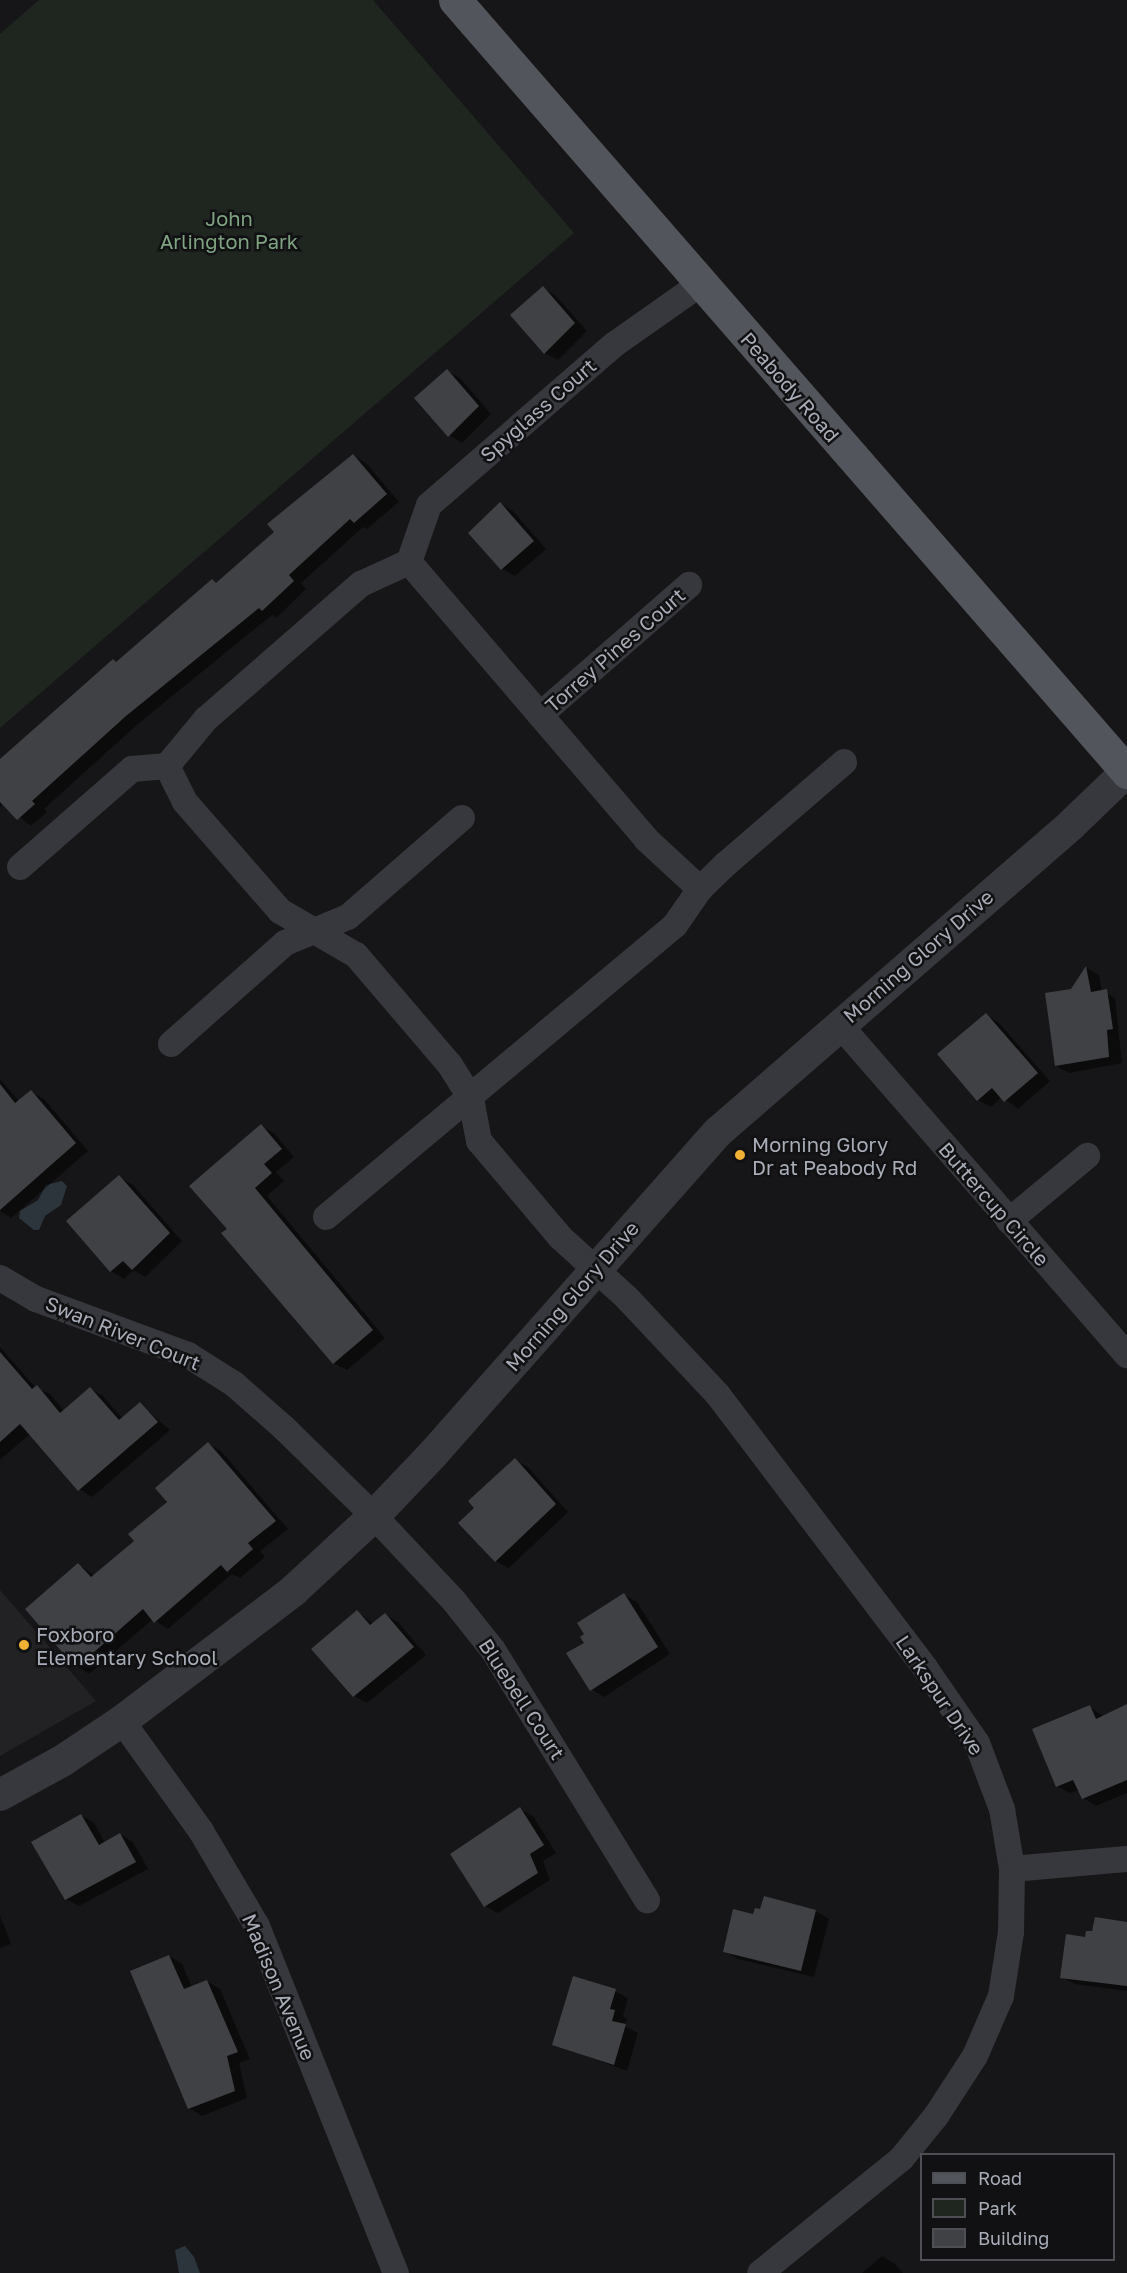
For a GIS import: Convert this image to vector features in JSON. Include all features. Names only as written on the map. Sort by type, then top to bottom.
[{"type":"main road","name":"Peabody Road","points":[[455,0],[1127,772]]},
{"type":"street","name":"Spyglass Court","points":[[409,562],[429,505],[615,344],[700,284]]},
{"type":"street","points":[[20,867],[132,769],[167,766],[206,719],[361,584],[409,562],[646,839],[700,889]]},
{"type":"street","name":"Torrey Pines Court","points":[[540,715],[689,585]]},
{"type":"street","points":[[326,1217],[471,1099],[675,926],[700,889],[844,762]]},
{"type":"street","points":[[167,766],[185,802],[280,911],[356,955],[450,1065],[471,1099]]},
{"type":"street","name":"Morning Glory Drive","points":[[0,1795],[62,1761],[227,1645],[374,1516],[718,1132],[839,1024],[1071,825],[1127,772]]},
{"type":"street","points":[[171,1044],[285,943],[348,917],[462,818]]},
{"type":"street","name":"Buttercup Circle","points":[[839,1024],[1127,1355]]},
{"type":"street","name":"Larkspur Drive","points":[[471,1099],[479,1141],[560,1237],[627,1298],[718,1395],[925,1668],[977,1743],[1002,1809],[1012,1869],[1011,1932],[1001,1996],[975,2056],[936,2116],[902,2159],[760,2273]]},
{"type":"street","points":[[1009,1221],[1087,1156]]},
{"type":"street","name":"Swan River Court","points":[[0,1278],[36,1299],[188,1355],[234,1383],[374,1516]]},
{"type":"street","name":"Bluebell Court","points":[[374,1516],[454,1601],[493,1650],[647,1900]]},
{"type":"street","name":"Madison Avenue","points":[[122,1721],[201,1831],[257,1926],[396,2273]]},
{"type":"street","points":[[1012,1869],[1127,1859]]},
{"type":"shaded area","points":[[62,1181],[67,1186],[61,1205],[45,1216],[39,1230],[34,1230],[19,1218],[20,1211],[38,1200],[46,1185]]},
{"type":"shaded area","name":"Foxboro Elementary School","points":[[0,1590],[96,1701],[0,1756]]},
{"type":"shaded area","points":[[185,2246],[194,2257],[200,2273],[179,2273],[175,2250]]},
{"type":"green space","name":"John Arlington Park","points":[[39,0],[373,0],[574,233],[0,728],[0,34]]},
{"type":"building","points":[[543,286],[575,323],[544,354],[510,315]]},
{"type":"building","points":[[447,369],[479,406],[448,437],[414,398]]},
{"type":"building","points":[[353,454],[387,494],[354,523],[350,519],[289,575],[294,581],[262,611],[259,608],[126,716],[32,801],[35,804],[17,820],[0,802],[0,759],[113,659],[116,662],[212,579],[216,583],[274,532],[267,524]]},
{"type":"building","points":[[500,502],[534,541],[501,570],[468,533]]},
{"type":"building","points":[[1086,966],[1091,992],[1107,989],[1113,1029],[1107,1030],[1109,1057],[1055,1066],[1045,993],[1071,989]]},
{"type":"building","points":[[986,1013],[1038,1073],[1004,1102],[992,1088],[977,1101],[937,1054]]},
{"type":"building","points":[[0,1084],[15,1103],[31,1090],[76,1143],[0,1210]]},
{"type":"building","points":[[261,1124],[282,1149],[264,1164],[272,1173],[255,1188],[373,1330],[333,1364],[221,1233],[227,1229],[189,1186]]},
{"type":"building","points":[[119,1175],[170,1233],[132,1270],[123,1261],[110,1272],[66,1221]]},
{"type":"building","points":[[0,1352],[32,1389],[37,1385],[60,1413],[90,1387],[119,1420],[140,1402],[158,1422],[78,1491],[20,1424],[0,1442]]},
{"type":"building","points":[[208,1442],[276,1521],[248,1543],[253,1549],[227,1572],[221,1565],[154,1623],[143,1609],[76,1668],[25,1609],[78,1563],[91,1577],[134,1541],[128,1534],[167,1502],[155,1488]]},
{"type":"building","points":[[515,1458],[556,1504],[495,1562],[458,1523],[474,1508],[468,1501]]},
{"type":"building","points":[[624,1593],[658,1647],[590,1691],[566,1653],[584,1643],[580,1637],[584,1634],[577,1623]]},
{"type":"building","points":[[357,1610],[370,1625],[385,1613],[414,1647],[353,1697],[311,1649]]},
{"type":"building","points":[[1127,1704],[1127,1780],[1082,1799],[1073,1780],[1056,1787],[1032,1729],[1090,1705],[1096,1719]]},
{"type":"building","points":[[520,1807],[544,1845],[530,1854],[538,1873],[484,1907],[450,1854]]},
{"type":"building","points":[[81,1814],[99,1845],[120,1833],[136,1862],[65,1900],[31,1842]]},
{"type":"building","points":[[764,1896],[816,1910],[801,1971],[723,1952],[733,1909],[753,1914],[755,1908],[760,1909]]},
{"type":"building","points":[[1095,1917],[1127,1922],[1127,1986],[1060,1978],[1066,1934],[1085,1937],[1086,1931],[1092,1931]]},
{"type":"building","points":[[169,1955],[184,1989],[207,1980],[238,2052],[227,2056],[235,2091],[188,2109],[130,1971]]},
{"type":"building","points":[[573,1976],[616,1989],[610,2009],[615,2010],[612,2021],[626,2024],[614,2065],[552,2045]]},
{"type":"place","name":"Morning Glory Dr at Peabody Rd","points":[[740,1155]]},
{"type":"place","name":"Foxboro Elementary School","points":[[24,1645]]}]
